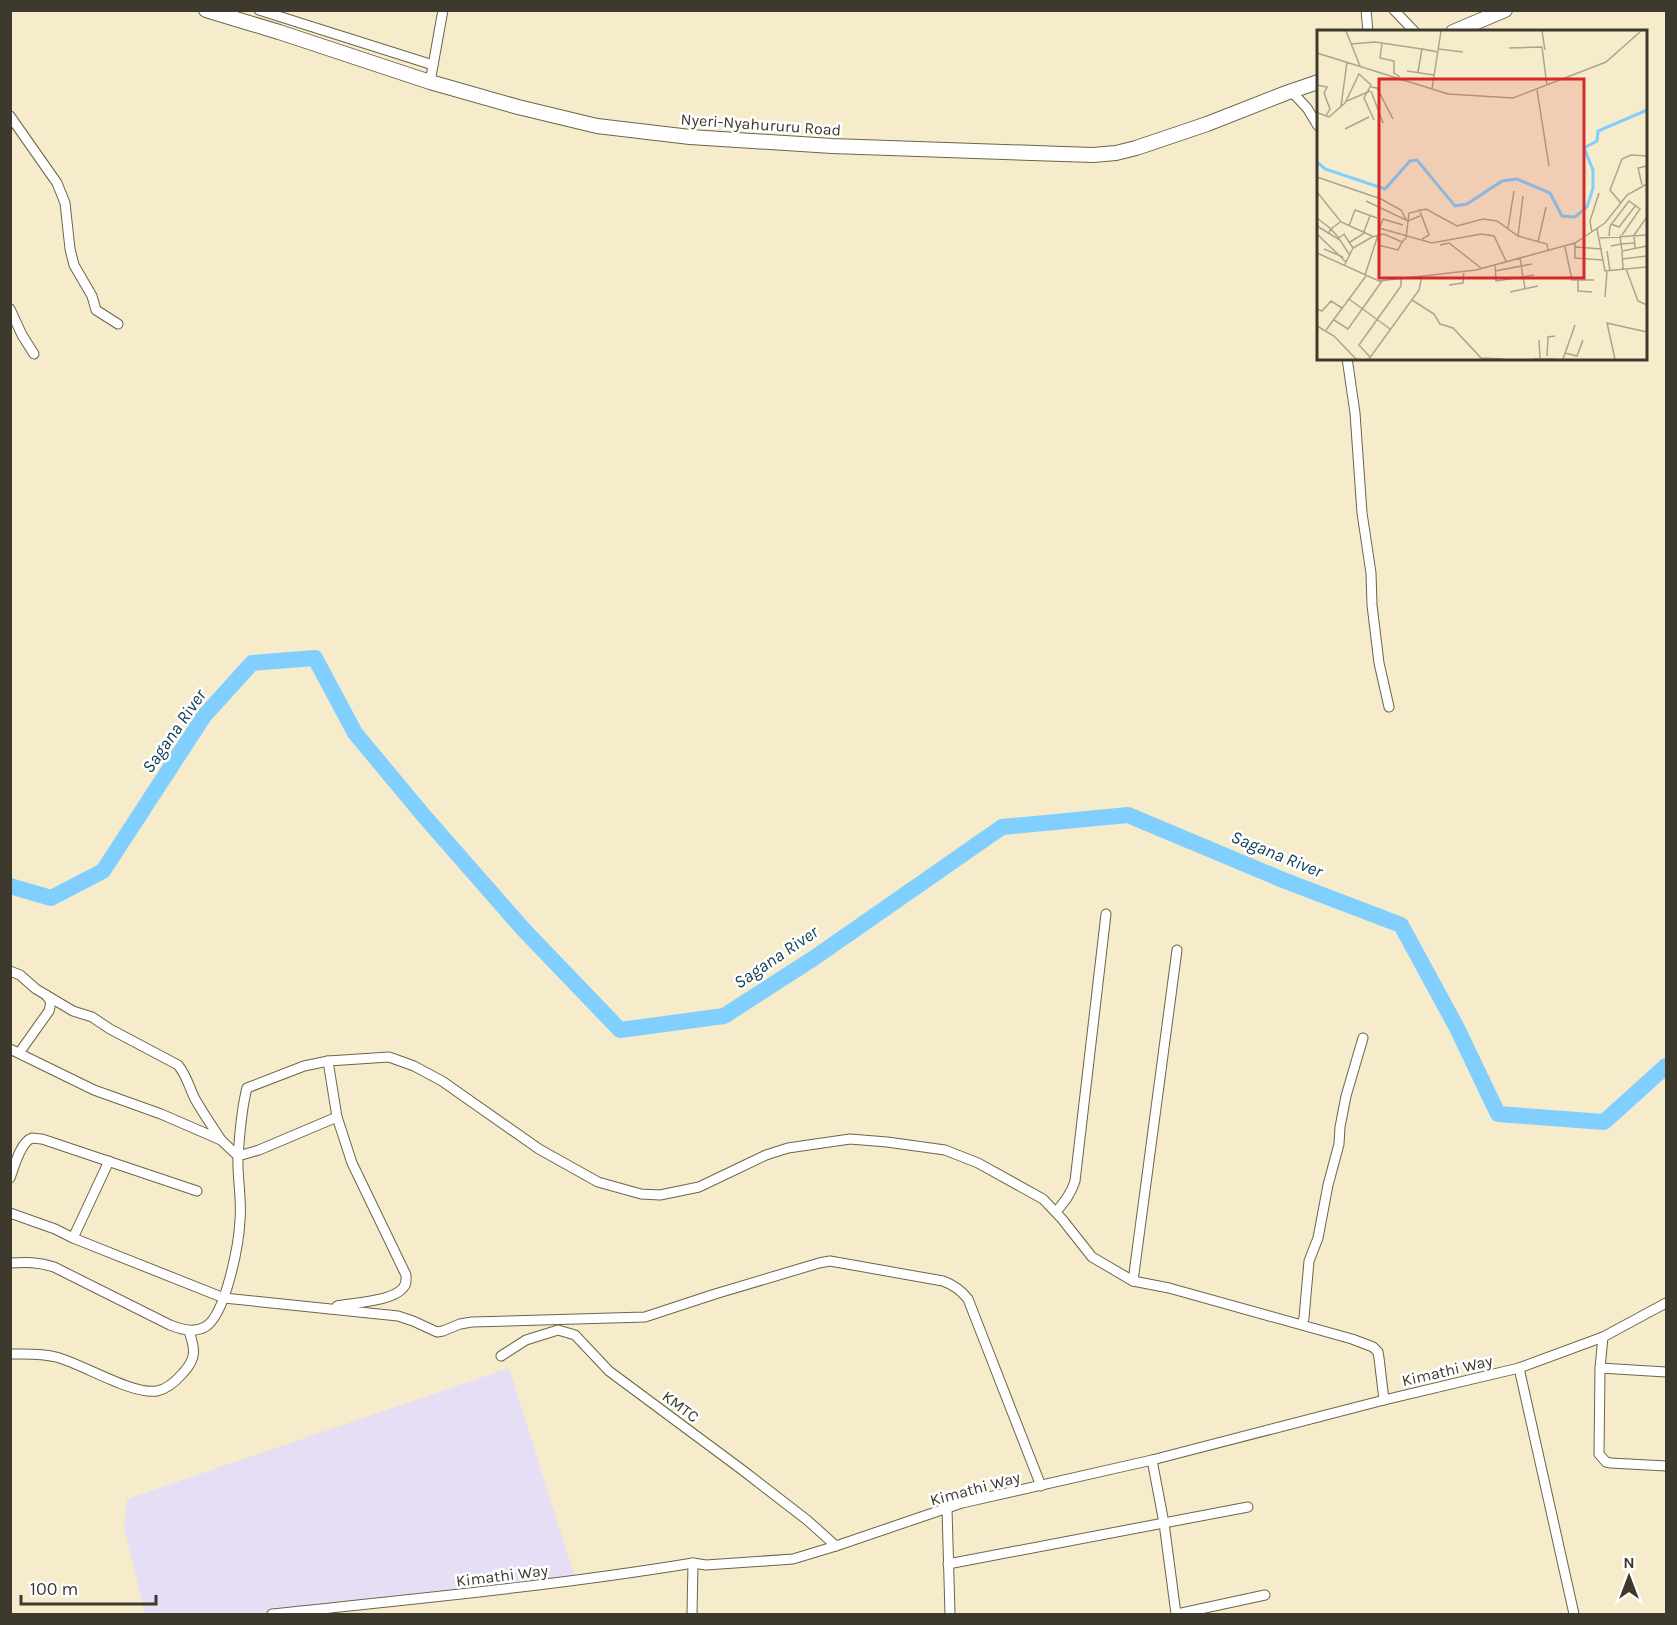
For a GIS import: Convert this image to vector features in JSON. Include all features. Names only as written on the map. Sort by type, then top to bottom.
[{"type":"main road","name":"Nyeri-Nyahururu Road","points":[[206,10],[430,82],[568,120],[629,131],[720,139],[832,146],[1093,155],[1116,153],[1207,124],[1317,82]]},
{"type":"main road","points":[[1458,30],[1505,10]]},
{"type":"street","points":[[259,10],[433,64]]},
{"type":"street","points":[[430,82],[443,10]]},
{"type":"street","points":[[1366,10],[1368,30]]},
{"type":"street","points":[[1394,10],[1413,30]]},
{"type":"street","points":[[1291,91],[1307,108],[1317,124]]},
{"type":"street","points":[[10,116],[57,183],[65,203],[74,265],[92,296],[96,310],[118,324]]},
{"type":"street","points":[[10,309],[34,354]]},
{"type":"street","points":[[1347,360],[1355,413],[1362,513],[1371,573],[1372,605],[1379,663],[1389,707]]},
{"type":"street","points":[[1056,1212],[1067,1199],[1075,1181],[1106,914]]},
{"type":"street","points":[[1133,1281],[1177,950]]},
{"type":"street","points":[[10,971],[20,975],[36,989],[73,1011],[92,1017],[178,1065],[185,1074],[198,1105],[221,1140],[238,1156]]},
{"type":"street","points":[[46,994],[51,1002],[49,1011],[15,1051],[94,1090],[161,1114],[221,1140]]},
{"type":"street","points":[[1302,1324],[1309,1261],[1318,1238],[1339,1144],[1346,1096],[1363,1038]]},
{"type":"street","points":[[10,1263],[40,1263],[54,1267],[170,1325],[189,1331],[204,1328],[214,1319],[224,1298],[237,1248],[240,1220],[238,1156],[247,1088],[304,1066],[328,1061],[389,1057],[404,1061],[442,1081],[539,1149],[598,1182],[641,1194],[660,1196],[699,1187],[766,1155],[788,1148],[850,1139],[929,1147],[962,1155],[1043,1199],[1092,1257],[1133,1281],[1169,1288],[1302,1324],[1373,1347],[1378,1352],[1384,1400]]},
{"type":"street","points":[[326,1308],[386,1298],[398,1293],[407,1282],[406,1275],[352,1163],[337,1117],[328,1061]]},
{"type":"street","points":[[238,1156],[259,1150],[337,1117]]},
{"type":"street","points":[[10,1178],[20,1150],[26,1142],[32,1138],[42,1138],[197,1191]]},
{"type":"street","points":[[73,1238],[109,1161]]},
{"type":"street","points":[[10,1213],[55,1228],[73,1238],[224,1298],[398,1316],[437,1332],[472,1322],[645,1317],[808,1266],[830,1262],[943,1281],[962,1291],[968,1299],[1041,1486]]},
{"type":"street","name":"Kimathi Way","points":[[272,1614],[355,1610],[601,1578],[693,1563],[706,1565],[793,1559],[962,1503],[1152,1460],[1519,1368],[1603,1337],[1666,1303]]},
{"type":"street","name":"KMTC","points":[[501,1356],[526,1340],[558,1329],[575,1335],[609,1371],[741,1469],[807,1520],[836,1546]]},
{"type":"street","points":[[10,1354],[46,1354],[94,1371],[123,1385],[157,1391],[177,1379],[193,1360],[194,1345],[189,1331]]},
{"type":"street","points":[[1603,1337],[1598,1447],[1601,1459],[1611,1463],[1666,1466]]},
{"type":"street","points":[[1519,1368],[1574,1614]]},
{"type":"street","points":[[1600,1368],[1666,1372]]},
{"type":"street","points":[[1152,1460],[1177,1614],[1265,1595]]},
{"type":"street","points":[[948,1564],[1248,1507]]},
{"type":"street","points":[[947,1509],[950,1614]]},
{"type":"street","points":[[692,1614],[693,1563]]},
{"type":"shaded area","points":[[509,1368],[574,1575],[265,1614],[145,1614],[124,1526],[127,1499]]},
{"type":"waterway","name":"Sagana River","points":[[10,886],[51,898],[103,871],[204,716],[252,663],[315,658],[355,733],[524,930],[620,1030],[724,1016],[814,958],[1002,827],[1128,815],[1283,880],[1401,925],[1457,1028],[1498,1114],[1604,1122],[1666,1066]]}]
